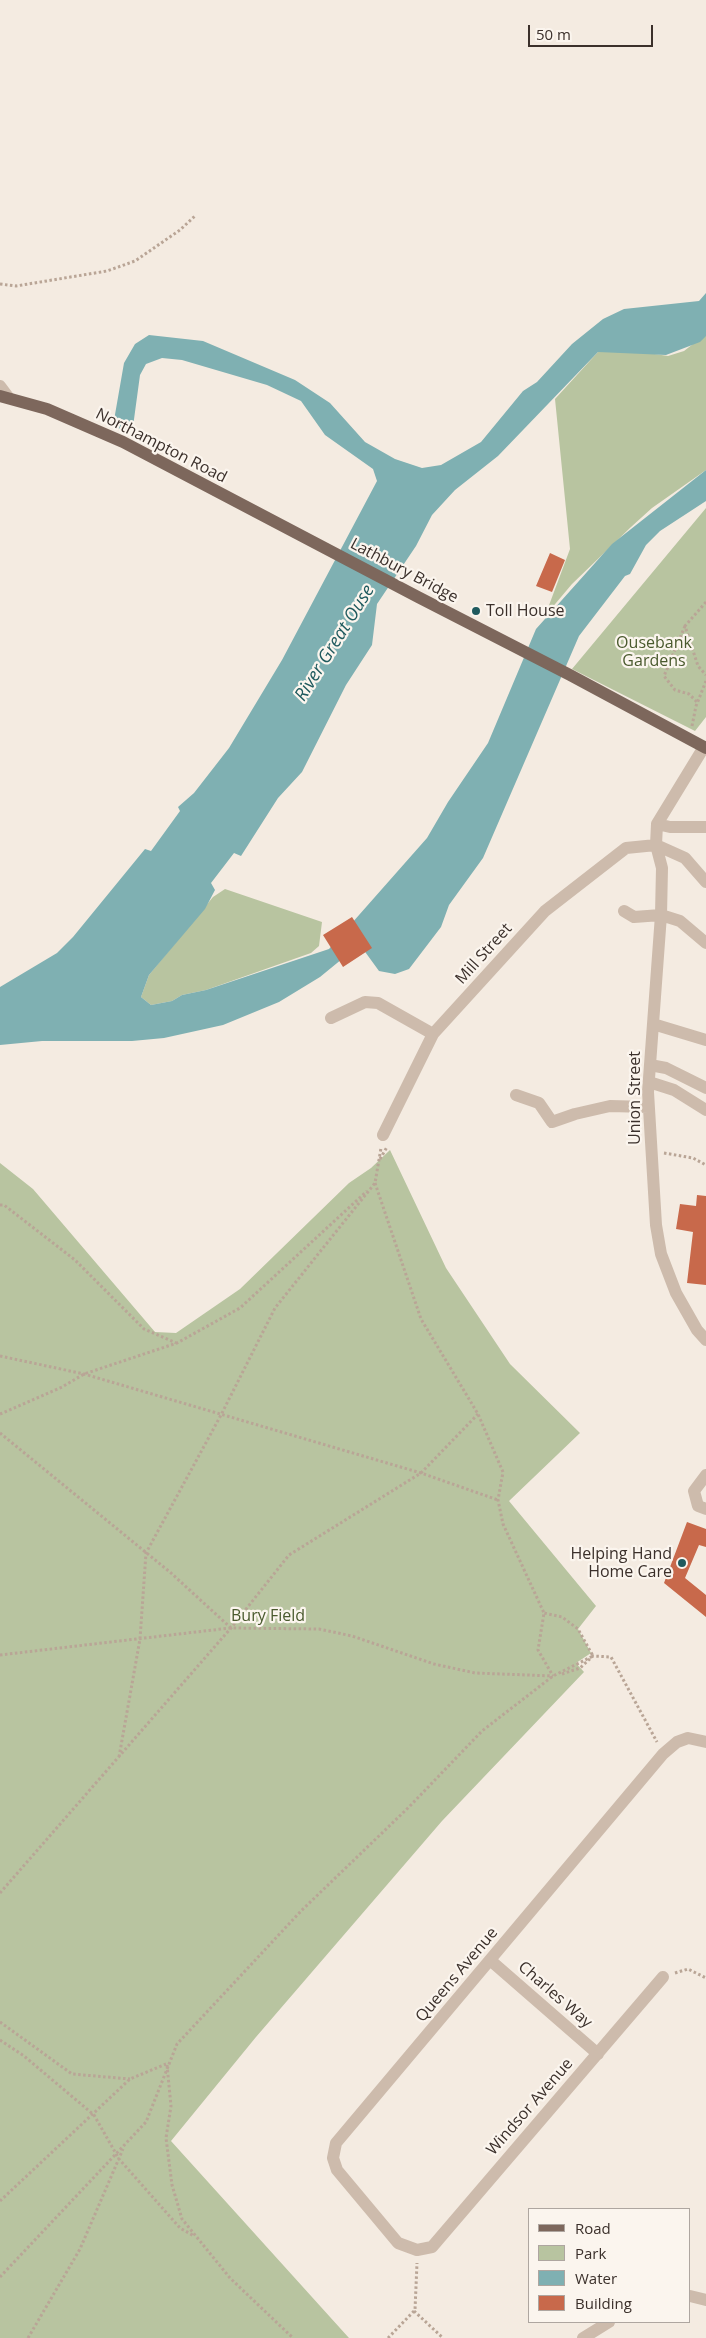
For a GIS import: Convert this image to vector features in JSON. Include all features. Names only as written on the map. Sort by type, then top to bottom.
[{"type":"main road","name":"Northampton Road","points":[[5,397],[47,408],[123,442],[303,537]]},
{"type":"main road","name":"Lathbury Bridge","points":[[303,537],[705,747]]},
{"type":"street","points":[[0,386],[5,397]]},
{"type":"street","points":[[705,747],[657,824],[670,827],[706,827]]},
{"type":"street","name":"Union Street","points":[[657,824],[656,845],[662,868],[661,915],[648,1107],[656,1225],[661,1254],[676,1293],[697,1330],[706,1340]]},
{"type":"street","points":[[656,845],[685,858],[706,882]]},
{"type":"street","name":"Mill Street","points":[[383,1135],[433,1034],[545,911],[626,848],[656,845]]},
{"type":"street","points":[[624,911],[638,918],[661,915],[680,921],[706,943]]},
{"type":"street","points":[[331,1018],[365,1002],[378,1003],[433,1034]]},
{"type":"street","points":[[653,1024],[706,1040]]},
{"type":"street","points":[[650,1065],[666,1068],[706,1088]]},
{"type":"street","points":[[649,1082],[674,1090],[706,1110]]},
{"type":"street","points":[[516,1095],[539,1103],[552,1122],[575,1114],[610,1106],[648,1107]]},
{"type":"street","points":[[706,1475],[694,1491],[698,1506],[706,1509]]},
{"type":"street","name":"Queens Avenue","points":[[417,2250],[398,2242],[337,2170],[333,2158],[336,2143],[664,1754],[677,1742],[688,1738],[706,1742]]},
{"type":"street","name":"Charles Way","points":[[490,1960],[598,2054]]},
{"type":"street","name":"Windsor Avenue","points":[[417,2250],[432,2247],[663,1977]]},
{"type":"street","points":[[691,2296],[706,2300]]},
{"type":"street","points":[[583,2338],[607,2323]]},
{"type":"path","points":[[0,284],[16,286],[60,280],[107,270],[135,261],[180,230],[196,215]]},
{"type":"path","points":[[697,702],[689,694],[675,690],[664,676],[685,626],[706,602]]},
{"type":"path","points":[[685,626],[698,666],[706,675]]},
{"type":"path","points":[[688,739],[697,702],[706,681]]},
{"type":"path","points":[[651,1151],[693,1158],[706,1165]]},
{"type":"path","points":[[119,1757],[140,1639],[146,1553],[221,1416],[275,1308],[375,1184],[379,1161]]},
{"type":"path","points":[[0,1414],[62,1387],[84,1374],[177,1344],[240,1308],[375,1184]]},
{"type":"path","points":[[375,1184],[422,1319],[478,1414],[503,1472],[498,1500],[503,1524],[544,1613],[538,1650],[553,1676]]},
{"type":"path","points":[[0,1205],[4,1205],[75,1260],[144,1330],[177,1344]]},
{"type":"path","points":[[0,1356],[84,1374],[221,1416],[421,1473],[498,1500]]},
{"type":"path","points":[[0,1892],[231,1628],[290,1555],[421,1473],[478,1414]]},
{"type":"path","points":[[0,1433],[146,1553],[231,1628]]},
{"type":"path","points":[[544,1613],[562,1617],[578,1629],[593,1656]]},
{"type":"path","points":[[0,1656],[231,1628],[319,1628],[352,1636],[434,1664],[475,1673],[553,1676]]},
{"type":"path","points":[[0,2277],[146,2122],[167,2064],[177,2044],[326,1885],[409,1807],[482,1731],[553,1676],[593,1656],[611,1657],[664,1754]]},
{"type":"path","points":[[663,1977],[688,1969],[706,1978]]},
{"type":"path","points":[[0,2022],[72,2074],[130,2079]]},
{"type":"path","points":[[0,2040],[24,2056],[94,2115],[119,2159],[180,2228],[197,2238]]},
{"type":"path","points":[[0,2201],[94,2115],[130,2079],[167,2064]]},
{"type":"path","points":[[167,2064],[171,2106],[166,2138],[172,2185],[182,2219],[230,2278],[293,2338]]},
{"type":"path","points":[[28,2338],[80,2249],[125,2146]]},
{"type":"path","points":[[388,2338],[414,2311],[417,2250]]},
{"type":"path","points":[[414,2311],[443,2338]]},
{"type":"green space","points":[[706,334],[706,470],[652,508],[631,527],[572,584],[545,616],[570,549],[555,399],[598,352],[610,343],[668,356],[684,351]]},
{"type":"green space","name":"Ousebank Gardens","points":[[706,508],[706,717],[695,731],[572,669]]},
{"type":"green space","points":[[225,889],[322,922],[319,946],[311,953],[206,990],[182,995],[172,1001],[151,1005],[141,997],[149,975],[213,897]]},
{"type":"green space","name":"Bury Field","points":[[390,1150],[446,1268],[510,1364],[580,1433],[509,1501],[596,1606],[578,1629],[591,1653],[576,1663],[584,1672],[442,1821],[256,2037],[171,2141],[349,2338],[0,2338],[0,1163],[33,1189],[155,1332],[176,1333],[240,1289],[349,1183],[371,1168]]},
{"type":"water","name":"River Great Ouse","points":[[706,293],[706,336],[700,342],[666,355],[598,352],[498,456],[455,490],[432,515],[416,546],[377,604],[372,645],[346,685],[302,772],[278,798],[241,856],[234,853],[211,883],[215,890],[205,909],[149,975],[141,997],[151,1005],[172,1001],[182,995],[206,990],[329,949],[427,838],[448,802],[488,743],[536,629],[612,544],[706,470],[706,501],[660,531],[646,545],[630,574],[625,576],[579,636],[483,858],[449,905],[441,927],[409,969],[395,974],[379,971],[363,949],[342,959],[320,977],[279,1002],[223,1025],[164,1038],[132,1041],[42,1041],[0,1045],[0,987],[57,953],[73,937],[145,849],[151,851],[180,811],[178,807],[194,793],[229,748],[282,660],[377,481],[373,469],[325,435],[301,401],[267,385],[182,360],[162,358],[146,364],[140,375],[132,434],[113,426],[124,363],[135,344],[149,335],[203,341],[295,380],[330,403],[365,442],[395,459],[422,468],[441,465],[481,442],[523,391],[537,382],[572,344],[603,319],[624,309],[699,301]]},
{"type":"building","points":[[550,553],[565,560],[552,592],[536,586]]},
{"type":"building","points":[[352,917],[372,948],[343,967],[323,935]]},
{"type":"building","points":[[697,1195],[706,1196],[706,1285],[687,1283],[693,1232],[676,1229],[680,1204],[696,1206]]},
{"type":"building","name":"Helping Hand Home Care","points":[[687,1522],[706,1529],[706,1547],[699,1545],[685,1578],[706,1595],[706,1617],[664,1583]]},
{"type":"place","name":"Toll House","points":[[476,611]]},
{"type":"place","name":"Helping Hand Home Care","points":[[682,1563]]}]
